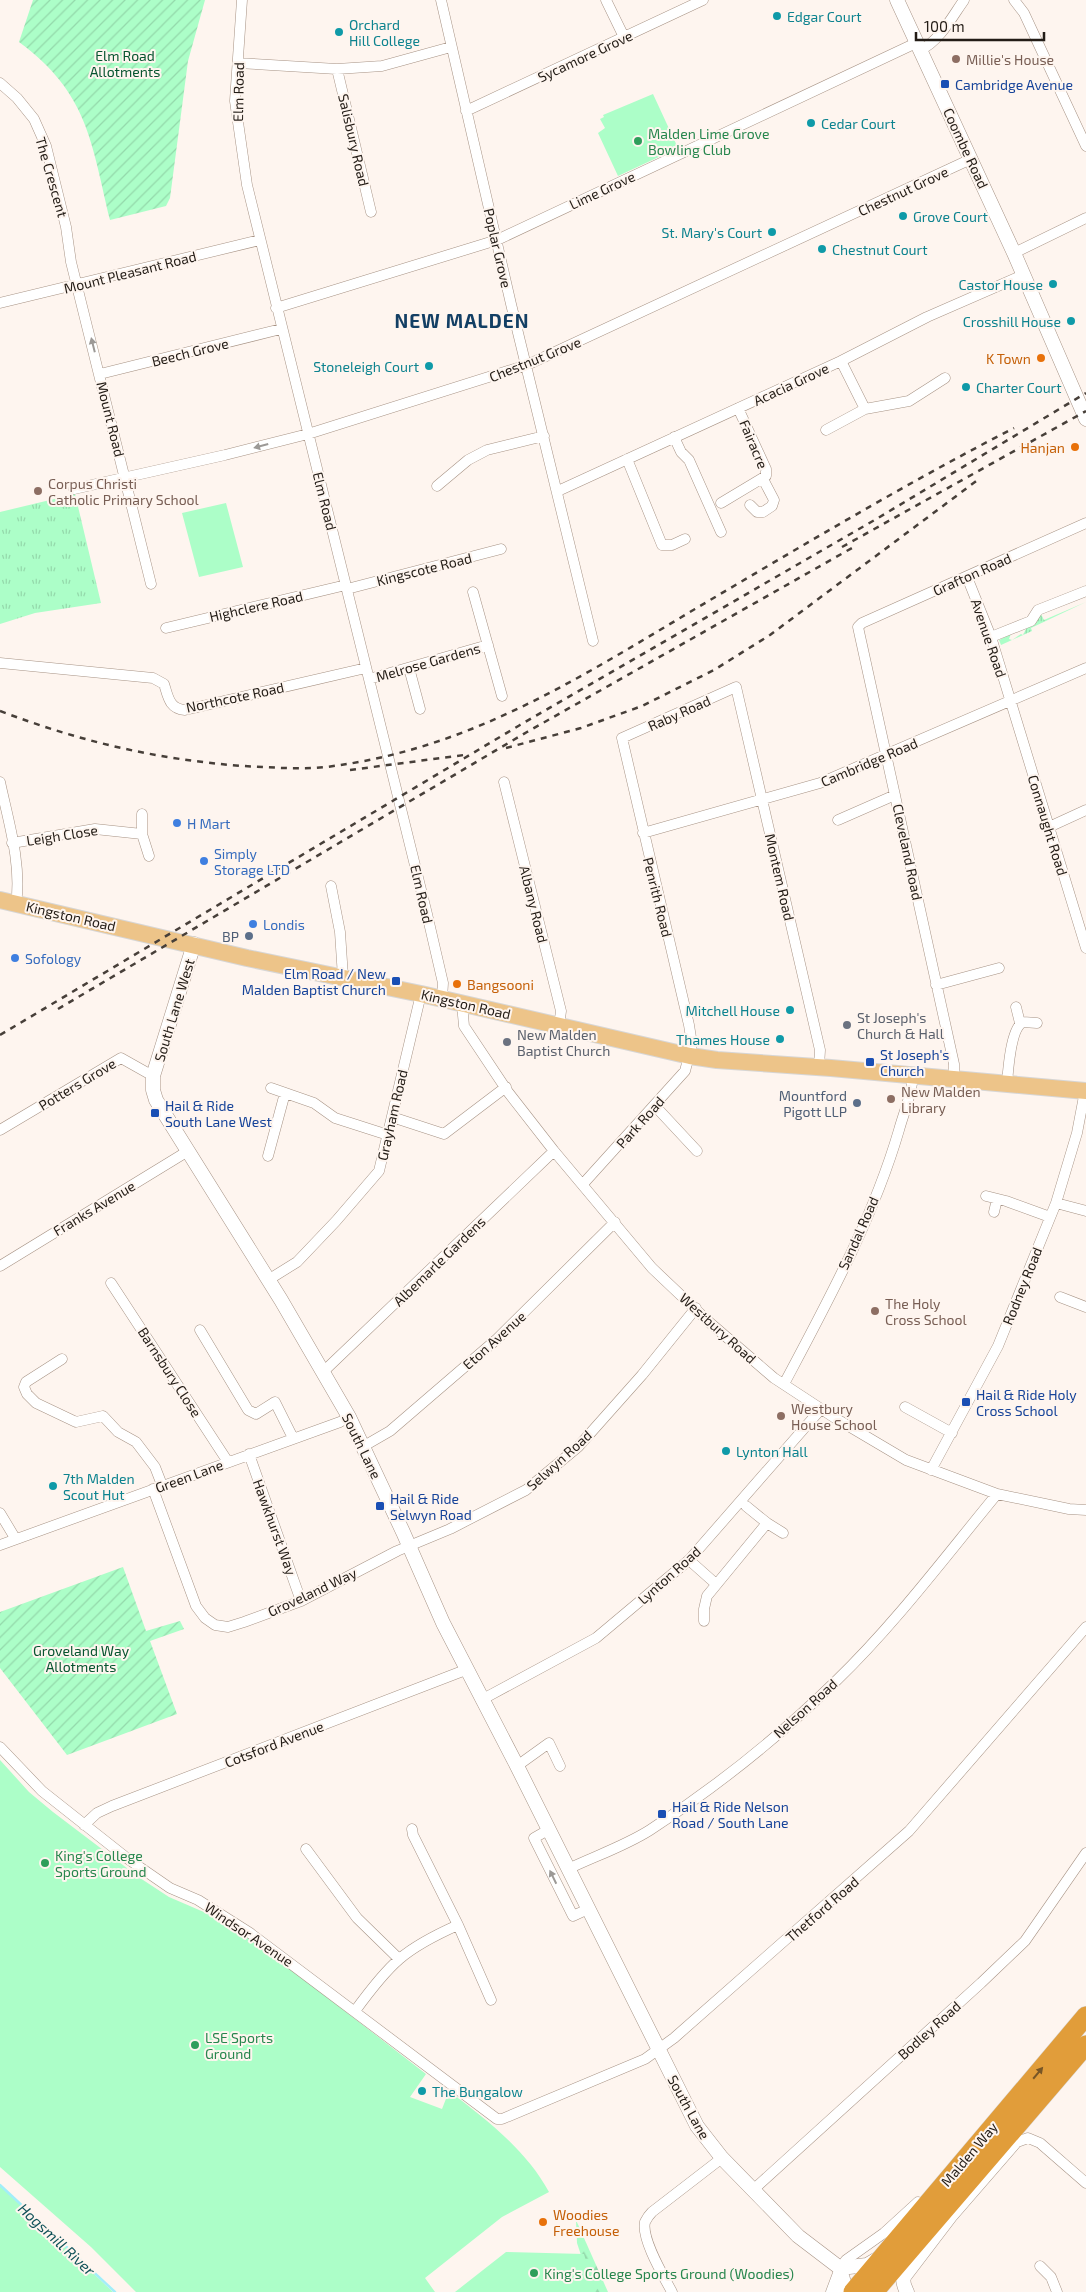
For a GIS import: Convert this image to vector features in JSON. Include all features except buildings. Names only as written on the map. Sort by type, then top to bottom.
[{"type":"highway","name":"Malden Way","points":[[853,2292],[1086,2016]]},
{"type":"highway","name":"Malden Way","points":[[874,2292],[921,2248],[1086,2046]]},
{"type":"main road","name":"Kingston Road","points":[[8,902],[194,944],[247,958],[421,994],[690,1056],[717,1060],[954,1078],[1085,1091]]},
{"type":"street","name":"Elm Road","points":[[242,0],[235,101],[247,185],[443,983],[442,999]]},
{"type":"street","name":"Poplar Grove","points":[[441,0],[594,641]]},
{"type":"street","points":[[606,0],[624,37]]},
{"type":"street","name":"Sycamore Grove","points":[[466,111],[703,0]]},
{"type":"street","name":"Coombe Road","points":[[897,0],[1014,253],[1083,414]]},
{"type":"street","points":[[918,46],[928,46],[964,0]]},
{"type":"street","points":[[1014,0],[1024,13],[1086,146]]},
{"type":"street","name":"Lime Grove","points":[[276,308],[497,240],[918,46]]},
{"type":"street","points":[[238,63],[337,69],[382,66],[451,47]]},
{"type":"street","name":"Salisbury Road","points":[[337,69],[371,212]]},
{"type":"street","name":"The Crescent","points":[[0,83],[17,98],[34,119],[46,146],[66,227],[67,246],[77,284]]},
{"type":"street","name":"Chestnut Grove","points":[[74,489],[308,434],[527,364],[971,159]]},
{"type":"street","points":[[1014,253],[1086,218]]},
{"type":"street","name":"Mount Pleasant Road","points":[[0,303],[260,240]]},
{"type":"street","name":"Acacia Grove","points":[[558,491],[842,360],[927,317],[1023,275]]},
{"type":"street","name":"Mount Road","points":[[77,284],[152,584]]},
{"type":"street","name":"Beech Grove","points":[[100,374],[281,329]]},
{"type":"street","points":[[842,360],[865,409]]},
{"type":"street","points":[[826,430],[865,409],[909,401],[945,378]]},
{"type":"street","name":"Fairacre","points":[[722,503],[763,480],[766,476],[766,469],[738,408]]},
{"type":"street","points":[[437,486],[468,460],[487,450],[544,436]]},
{"type":"street","points":[[674,437],[681,452],[689,460],[721,532]]},
{"type":"street","points":[[626,459],[662,545],[672,545],[685,539]]},
{"type":"street","name":"Fairacre","points":[[750,505],[757,512],[763,512],[772,506],[774,500],[763,480]]},
{"type":"street","name":"Grafton Road","points":[[858,627],[862,623],[1086,523]]},
{"type":"street","name":"Kingscote Road","points":[[347,587],[501,549]]},
{"type":"street","name":"Avenue Road","points":[[967,577],[991,637],[1010,701]]},
{"type":"street","name":"Highclere Road","points":[[166,628],[347,587]]},
{"type":"street","points":[[991,637],[1031,620],[1038,610],[1086,591]]},
{"type":"street","name":"Melrose Gardens","points":[[474,592],[502,696]]},
{"type":"street","name":"Cleveland Road","points":[[858,627],[954,1064],[954,1078]]},
{"type":"street","name":"Melrose Gardens","points":[[369,679],[488,645]]},
{"type":"street","name":"Northcote Road","points":[[0,663],[153,678],[164,684],[169,700],[173,705],[178,709],[185,710],[366,668]]},
{"type":"street","points":[[409,668],[420,709]]},
{"type":"street","name":"Cambridge Road","points":[[643,834],[820,783],[1086,668]]},
{"type":"street","name":"Raby Road","points":[[622,738],[736,687]]},
{"type":"street","name":"Montem Road","points":[[736,687],[820,1050],[819,1067]]},
{"type":"street","name":"Connaught Road","points":[[1010,701],[1086,948]]},
{"type":"street","name":"Penrith Road","points":[[622,738],[689,1026],[692,1044],[690,1056]]},
{"type":"street","points":[[0,782],[12,843],[18,889],[8,902]]},
{"type":"street","name":"Albany Road","points":[[504,782],[561,1010],[559,1026]]},
{"type":"street","points":[[838,820],[895,795]]},
{"type":"street","points":[[1048,827],[1086,810]]},
{"type":"street","points":[[142,814],[142,834],[149,856]]},
{"type":"street","name":"Leigh Close","points":[[12,843],[95,828],[142,834]]},
{"type":"street","points":[[331,886],[340,932],[343,977]]},
{"type":"street","name":"South Lane West","points":[[153,1076],[194,944]]},
{"type":"street","points":[[936,985],[999,968]]},
{"type":"street","name":"Grayham Road","points":[[268,1280],[297,1262],[336,1221],[379,1171],[421,994]]},
{"type":"street","name":"Westbury Road","points":[[462,1004],[464,1026],[506,1087],[554,1151],[584,1184],[652,1268],[709,1322],[784,1384],[821,1409],[906,1460],[997,1494],[1069,1509],[1086,1510]]},
{"type":"street","points":[[1007,1084],[1012,1043],[1020,1023],[1016,1007]]},
{"type":"street","points":[[1020,1023],[1036,1023]]},
{"type":"street","name":"Park Road","points":[[584,1184],[656,1107],[686,1071],[690,1056]]},
{"type":"street","name":"Potters Grove","points":[[0,1130],[121,1058],[153,1076]]},
{"type":"street","name":"Sandal Road","points":[[784,1384],[831,1294],[874,1199],[892,1152],[913,1075]]},
{"type":"street","name":"South Lane","points":[[153,1076],[153,1090],[156,1100],[268,1280],[349,1417],[364,1446],[442,1622],[468,1669],[697,2126],[722,2158],[798,2236],[840,2268]]},
{"type":"street","points":[[392,1117],[444,1134],[506,1087]]},
{"type":"street","points":[[271,1088],[314,1103],[322,1111],[335,1118],[388,1135]]},
{"type":"street","name":"Rodney Road","points":[[931,1470],[998,1346],[1056,1203],[1077,1134],[1085,1091]]},
{"type":"street","points":[[268,1156],[285,1093]]},
{"type":"street","points":[[656,1107],[697,1151]]},
{"type":"street","name":"Franks Avenue","points":[[0,1266],[188,1151]]},
{"type":"street","name":"Albemarle Gardens","points":[[323,1372],[554,1151]]},
{"type":"street","points":[[994,1212],[992,1197],[1050,1217]]},
{"type":"street","points":[[1056,1203],[1086,1211]]},
{"type":"street","name":"Eton Avenue","points":[[364,1446],[390,1430],[498,1338],[615,1222]]},
{"type":"street","name":"Barnsbury Close","points":[[111,1283],[228,1462]]},
{"type":"street","points":[[1060,1297],[1086,1307]]},
{"type":"street","name":"Selwyn Road","points":[[408,1546],[459,1525],[526,1490],[578,1447],[642,1375],[696,1308]]},
{"type":"street","points":[[200,1330],[248,1410],[256,1414],[275,1402],[293,1438]]},
{"type":"street","name":"Groveland Way","points":[[62,1359],[26,1382],[24,1387],[27,1394],[36,1403],[76,1422],[103,1416],[118,1432],[136,1442],[154,1467],[157,1487],[196,1606],[205,1618],[215,1625],[228,1626],[301,1601],[408,1546]]},
{"type":"street","points":[[905,1408],[952,1433]]},
{"type":"street","name":"Lynton Road","points":[[483,1699],[596,1638],[689,1560],[821,1409]]},
{"type":"street","name":"Green Lane","points":[[0,1545],[340,1422],[349,1417]]},
{"type":"street","name":"Hawkhurst Way","points":[[248,1454],[301,1601]]},
{"type":"street","name":"Nelson Road","points":[[568,1869],[649,1831],[734,1769],[798,1716],[837,1680],[875,1640],[997,1494]]},
{"type":"street","points":[[746,1506],[783,1533]]},
{"type":"street","points":[[0,1513],[15,1538]]},
{"type":"street","points":[[704,1621],[707,1596],[767,1523]]},
{"type":"street","points":[[689,1560],[716,1584]]},
{"type":"street","name":"Thetford Road","points":[[502,2119],[645,2058],[658,2050],[755,1968],[909,1831],[1086,1627]]},
{"type":"street","name":"Cotsford Avenue","points":[[84,1825],[97,1812],[468,1669]]},
{"type":"street","points":[[517,1766],[549,1743],[560,1766]]},
{"type":"street","name":"Windsor Avenue","points":[[0,1747],[42,1791],[84,1825],[170,1888],[198,1900],[250,1933],[498,2119],[502,2119]]},
{"type":"street","points":[[412,1829],[412,1835],[458,1925],[492,2000]]},
{"type":"street","points":[[548,1830],[534,1838],[573,1916],[588,1909]]},
{"type":"street","points":[[306,1849],[357,1918],[398,1958]]},
{"type":"street","name":"Bodley Road","points":[[753,2190],[1025,1941],[1086,1853]]},
{"type":"street","points":[[355,2011],[384,1972],[398,1958],[412,1948],[458,1925]]},
{"type":"street","name":"Malden Way","points":[[831,2292],[840,2268],[846,2260],[884,2233],[913,2207],[1011,2094]]},
{"type":"street","name":"Malden Way","points":[[921,2248],[1017,2142],[1028,2138],[1033,2140],[1084,2176]]},
{"type":"street","points":[[672,2292],[654,2256],[645,2230],[645,2223],[652,2212],[722,2158]]},
{"type":"street","points":[[905,2287],[904,2270],[921,2248]]},
{"type":"street","points":[[842,2292],[844,2283],[840,2268],[867,2264],[882,2257]]},
{"type":"street","points":[[1040,2266],[1051,2278],[1057,2292]]},
{"type":"green space","name":"Elm Road Allotments","points":[[33,0],[205,0],[188,61],[170,198],[166,206],[110,220],[91,142],[73,100],[60,80],[42,61],[19,42]]},
{"type":"green space","name":"Malden Lime Grove Bowling Club","points":[[653,94],[678,148],[618,176],[598,133],[605,128],[600,119],[604,117],[603,115]]},
{"type":"green space","points":[[75,494],[101,603],[35,613],[0,624],[0,512]]},
{"type":"green space","points":[[226,503],[243,567],[199,577],[182,513]]},
{"type":"green space","points":[[1086,602],[1031,628],[1032,631],[1001,645],[999,640],[1011,634],[1009,639],[1012,640],[1021,634],[1023,635],[1027,627],[1041,614],[1044,620]]},
{"type":"green space","name":"Groveland Way Allotments","points":[[123,1567],[146,1631],[180,1621],[184,1629],[150,1641],[177,1714],[67,1755],[0,1668],[0,1612]]},
{"type":"green space","name":"LSE Sports Ground","points":[[0,1760],[29,1792],[140,1878],[169,1897],[220,1919],[270,1953],[426,2074],[410,2097],[442,2109],[449,2091],[463,2102],[517,2149],[540,2177],[549,2192],[502,2217],[425,2278],[435,2292],[136,2292],[91,2247],[0,2167]]},
{"type":"green space","points":[[0,2185],[113,2292],[0,2292]]},
{"type":"green space","points":[[576,2220],[608,2292],[593,2292],[577,2243]]},
{"type":"green space","name":"King's College Sports Ground (Woodies)","points":[[506,2252],[584,2254],[595,2292],[455,2292]]},
{"type":"waterway","name":"Hogsmill River","points":[[0,2185],[115,2292]]},
{"type":"railway","points":[[0,1035],[520,725],[878,518],[1086,393]]},
{"type":"railway","points":[[842,547],[1086,411]]},
{"type":"railway","points":[[0,711],[60,732],[119,748],[179,759],[242,766],[326,767],[377,758],[426,745],[473,728],[563,686],[853,516],[1014,428]]},
{"type":"railway","points":[[506,748],[581,728],[642,706],[714,670],[770,635],[979,479]]},
{"type":"railway","points":[[58,1009],[527,732],[852,548]]},
{"type":"railway","points":[[350,770],[464,755]]},
{"type":"place","name":"Edgar Court","points":[[777,16]]},
{"type":"place","name":"Orchard Hill College","points":[[339,32]]},
{"type":"place","name":"Millie's House","points":[[956,59]]},
{"type":"place","name":"Cambridge Avenue","points":[[945,84]]},
{"type":"place","name":"Cedar Court","points":[[811,123]]},
{"type":"place","name":"Malden Lime Grove Bowling Club","points":[[638,141]]},
{"type":"place","name":"Grove Court","points":[[903,216]]},
{"type":"place","name":"St. Mary's Court","points":[[772,232]]},
{"type":"place","name":"Chestnut Court","points":[[822,249]]},
{"type":"place","name":"Castor House","points":[[1053,284]]},
{"type":"place","name":"Crosshill House","points":[[1071,321]]},
{"type":"place","name":"K Town","points":[[1041,358]]},
{"type":"place","name":"Stoneleigh Court","points":[[429,366]]},
{"type":"place","name":"Charter Court","points":[[966,387]]},
{"type":"place","name":"Hanjan","points":[[1075,447]]},
{"type":"place","name":"Corpus Christi Catholic Primary School","points":[[38,491]]},
{"type":"place","name":"H Mart","points":[[177,823]]},
{"type":"place","name":"Simply Storage LTD","points":[[204,861]]},
{"type":"place","name":"Londis","points":[[253,924]]},
{"type":"place","name":"BP","points":[[249,936]]},
{"type":"place","name":"Sofology","points":[[15,958]]},
{"type":"place","name":"Elm Road / New Malden Baptist Church","points":[[396,981]]},
{"type":"place","name":"Bangsooni","points":[[457,984]]},
{"type":"place","name":"Mitchell House","points":[[790,1010]]},
{"type":"place","name":"St Joseph's Church & Hall","points":[[847,1025]]},
{"type":"place","name":"Thames House","points":[[780,1039]]},
{"type":"place","name":"New Malden Baptist Church","points":[[507,1042]]},
{"type":"place","name":"St Joseph's Church","points":[[870,1062]]},
{"type":"place","name":"New Malden Library","points":[[891,1099]]},
{"type":"place","name":"Mountford Pigott LLP","points":[[857,1103]]},
{"type":"place","name":"Hail & Ride South Lane West","points":[[155,1113]]},
{"type":"place","name":"The Holy Cross School","points":[[875,1311]]},
{"type":"place","name":"Hail & Ride Holy Cross School","points":[[966,1402]]},
{"type":"place","name":"Westbury House School","points":[[781,1416]]},
{"type":"place","name":"Lynton Hall","points":[[726,1451]]},
{"type":"place","name":"7th Malden Scout Hut","points":[[53,1486]]},
{"type":"place","name":"Hail & Ride Selwyn Road","points":[[380,1506]]},
{"type":"place","name":"Hail & Ride Nelson Road / South Lane","points":[[662,1814]]},
{"type":"place","name":"King's College Sports Ground","points":[[45,1863]]},
{"type":"place","name":"LSE Sports Ground","points":[[195,2045]]},
{"type":"place","name":"The Bungalow","points":[[422,2091]]},
{"type":"place","name":"Woodies Freehouse","points":[[543,2222]]},
{"type":"place","name":"King's College Sports Ground (Woodies)","points":[[534,2273]]},
{"type":"district","name":"NEW MALDEN","points":[[462,320]]}]
